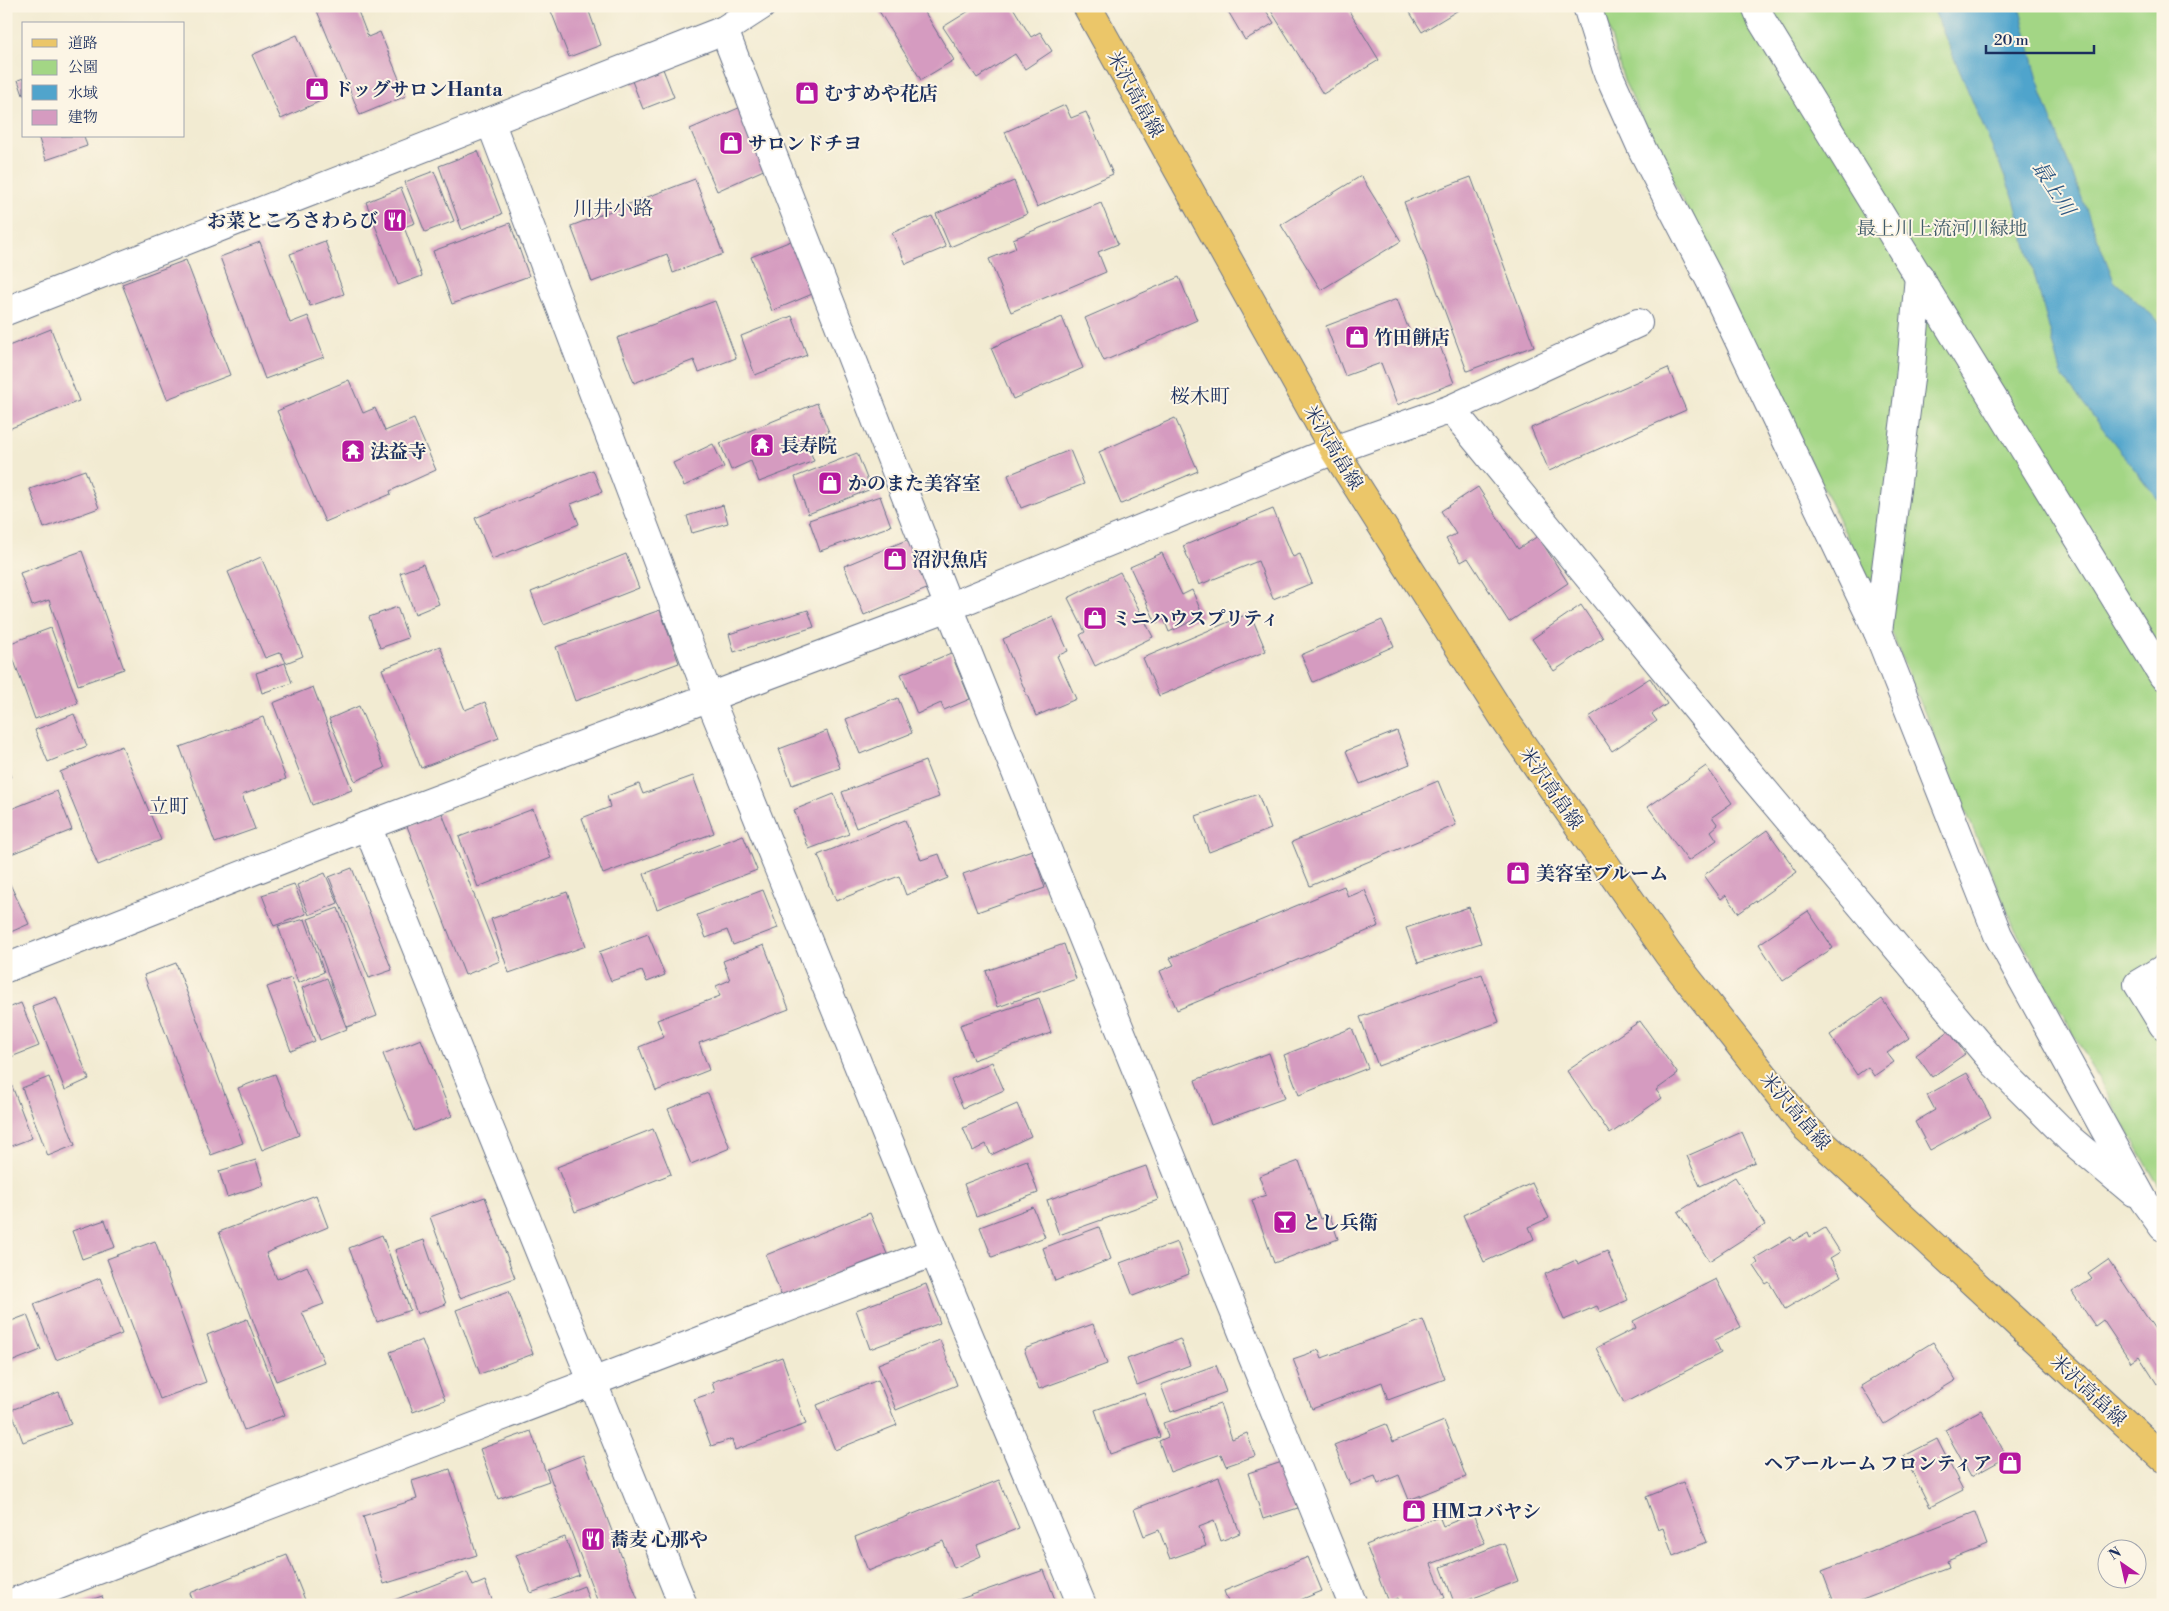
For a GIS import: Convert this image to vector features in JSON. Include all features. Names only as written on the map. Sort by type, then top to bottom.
[{"type":"main road","name":"米沢高畠線","points":[[1087,6],[1334,450],[1507,723],[1662,946],[1804,1126],[2163,1458]]},
{"type":"street","points":[[6,311],[724,30],[761,6]]},
{"type":"street","points":[[1587,6],[1608,73],[1643,151],[1713,286],[1878,632],[1998,935],[2144,1201],[2163,1227]]},
{"type":"street","points":[[1756,6],[1762,22],[2163,676]]},
{"type":"street","points":[[724,30],[948,607],[1353,1605]]},
{"type":"street","points":[[490,121],[709,697],[934,1252],[1082,1605]]},
{"type":"street","points":[[1878,632],[1910,379],[1919,276]]},
{"type":"street","points":[[6,968],[367,826],[948,607],[1334,450],[1451,409],[1638,323]]},
{"type":"street","points":[[1451,409],[1736,757],[1995,1064],[2071,1140],[2144,1201]]},
{"type":"street","points":[[367,826],[683,1605]]},
{"type":"street","points":[[2163,969],[2138,984],[2163,1025]]},
{"type":"street","points":[[6,1605],[934,1252]]},
{"type":"green space","name":"最上川上流河川緑地","points":[[1602,6],[2163,6],[2163,1194],[2015,929],[1875,594],[1624,81]]},
{"type":"water","name":"最上川","points":[[1932,6],[2019,6],[2042,95],[2114,281],[2163,325],[2163,506],[2062,376],[2014,199]]},
{"type":"building","points":[[315,6],[356,6],[368,37],[380,32],[406,96],[360,115]]},
{"type":"building","points":[[549,6],[587,6],[601,45],[569,57]]},
{"type":"building","points":[[876,6],[921,6],[954,60],[921,80]]},
{"type":"building","points":[[977,6],[1012,6],[1031,37],[1040,32],[1052,51],[1025,69],[1015,54],[977,78],[943,27]]},
{"type":"building","points":[[1225,6],[1263,6],[1274,23],[1245,40]]},
{"type":"building","points":[[1268,6],[1346,6],[1379,60],[1323,94]]},
{"type":"building","points":[[1406,6],[1465,6],[1422,32]]},
{"type":"building","points":[[297,35],[325,99],[281,119],[252,55]]},
{"type":"building","points":[[663,69],[674,97],[643,109],[632,81]]},
{"type":"building","points":[[22,79],[22,92],[18,80]]},
{"type":"building","points":[[1065,105],[1071,118],[1086,112],[1113,174],[1037,207],[1005,132]]},
{"type":"building","points":[[741,107],[768,168],[717,191],[690,129]]},
{"type":"building","points":[[39,138],[85,138],[87,146],[46,160]]},
{"type":"building","points":[[478,151],[502,214],[462,230],[439,166]]},
{"type":"building","points":[[434,171],[454,221],[425,232],[405,182]]},
{"type":"building","points":[[1361,176],[1401,241],[1321,290],[1281,225]]},
{"type":"building","points":[[1471,177],[1534,346],[1467,371],[1404,202]]},
{"type":"building","points":[[695,179],[723,254],[673,273],[667,254],[592,282],[571,226]]},
{"type":"building","points":[[1014,181],[1027,214],[950,247],[936,214]]},
{"type":"building","points":[[401,188],[415,223],[404,227],[422,276],[398,285],[366,202]]},
{"type":"building","points":[[1101,203],[1118,244],[1098,252],[1106,272],[1011,312],[989,259],[1016,248],[1013,239]]},
{"type":"building","points":[[932,216],[946,247],[906,264],[892,233]]},
{"type":"building","points":[[510,223],[529,276],[452,304],[433,251]]},
{"type":"building","points":[[796,239],[817,292],[772,311],[751,257]]},
{"type":"building","points":[[325,241],[344,294],[310,306],[290,254]]},
{"type":"building","points":[[260,242],[290,323],[308,316],[324,357],[265,379],[220,257]]},
{"type":"building","points":[[186,260],[230,375],[167,399],[122,284]]},
{"type":"building","points":[[1179,277],[1197,320],[1104,361],[1085,318]]},
{"type":"building","points":[[1397,299],[1412,338],[1434,330],[1454,383],[1397,405],[1381,363],[1345,376],[1326,326]]},
{"type":"building","points":[[715,301],[736,358],[699,372],[694,360],[634,383],[617,338]]},
{"type":"building","points":[[792,316],[807,355],[755,375],[741,336]]},
{"type":"building","points":[[1062,317],[1083,368],[1013,399],[991,348]]},
{"type":"building","points":[[51,329],[79,401],[6,430],[6,347]]},
{"type":"building","points":[[1668,368],[1686,410],[1549,471],[1531,428]]},
{"type":"building","points":[[349,380],[363,413],[375,408],[385,431],[414,419],[436,470],[390,491],[391,494],[325,522],[277,411]]},
{"type":"building","points":[[817,403],[829,432],[806,441],[814,461],[759,482],[751,461],[731,470],[720,443]]},
{"type":"building","points":[[1175,418],[1198,471],[1121,504],[1099,452]]},
{"type":"building","points":[[713,444],[724,467],[684,486],[673,463]]},
{"type":"building","points":[[1070,450],[1084,484],[1021,508],[1008,475]]},
{"type":"building","points":[[857,453],[871,489],[808,514],[795,477]]},
{"type":"building","points":[[85,470],[99,508],[44,528],[30,489]]},
{"type":"building","points":[[593,470],[602,492],[571,504],[579,524],[492,559],[475,518]]},
{"type":"building","points":[[1478,487],[1518,549],[1538,536],[1568,583],[1509,622],[1468,558],[1461,562],[1446,539],[1456,534],[1441,511]]},
{"type":"building","points":[[880,496],[891,526],[820,551],[809,520]]},
{"type":"building","points":[[723,505],[728,523],[692,533],[687,516]]},
{"type":"building","points":[[1273,509],[1293,557],[1300,554],[1312,583],[1273,599],[1258,561],[1199,585],[1183,546]]},
{"type":"building","points":[[909,539],[929,588],[864,615],[844,566]]},
{"type":"building","points":[[82,551],[124,669],[78,685],[49,600],[32,606],[20,573]]},
{"type":"building","points":[[1162,553],[1182,595],[1192,590],[1203,616],[1169,632],[1164,619],[1156,623],[1130,567]]},
{"type":"building","points":[[626,554],[639,588],[544,625],[531,592]]},
{"type":"building","points":[[261,557],[303,656],[286,663],[281,652],[265,658],[228,572]]},
{"type":"building","points":[[423,564],[439,604],[415,614],[400,573]]},
{"type":"building","points":[[1120,572],[1153,637],[1095,666],[1080,635],[1085,632],[1068,598]]},
{"type":"building","points":[[1581,605],[1603,638],[1554,671],[1532,639]]},
{"type":"building","points":[[397,607],[408,638],[380,648],[369,617]]},
{"type":"building","points":[[660,610],[679,663],[575,701],[556,647]]},
{"type":"building","points":[[808,610],[814,627],[734,652],[729,634]]},
{"type":"building","points":[[1250,613],[1266,651],[1159,696],[1143,658]]},
{"type":"building","points":[[1053,617],[1068,651],[1057,656],[1076,699],[1036,716],[1003,639]]},
{"type":"building","points":[[1382,620],[1394,646],[1313,682],[1301,655]]},
{"type":"building","points":[[51,628],[78,703],[35,719],[8,644]]},
{"type":"building","points":[[440,646],[465,710],[485,702],[499,738],[421,768],[382,669]]},
{"type":"building","points":[[951,653],[970,699],[944,710],[941,703],[917,714],[901,674]]},
{"type":"building","points":[[285,663],[292,683],[262,693],[256,673]]},
{"type":"building","points":[[1650,678],[1667,704],[1652,714],[1657,721],[1612,751],[1589,717]]},
{"type":"building","points":[[313,687],[352,790],[312,805],[273,703]]},
{"type":"building","points":[[898,698],[912,733],[860,754],[846,719]]},
{"type":"building","points":[[359,706],[385,768],[355,781],[329,719]]},
{"type":"building","points":[[74,714],[87,746],[48,762],[35,730]]},
{"type":"building","points":[[263,717],[286,779],[242,795],[255,829],[215,843],[180,747]]},
{"type":"building","points":[[827,731],[840,768],[792,785],[779,749]]},
{"type":"building","points":[[1397,731],[1410,764],[1360,784],[1346,751]]},
{"type":"building","points":[[122,746],[161,840],[98,865],[60,772]]},
{"type":"building","points":[[925,761],[939,797],[856,828],[842,792]]},
{"type":"building","points":[[6,765],[11,777],[6,779]]},
{"type":"building","points":[[1706,766],[1732,803],[1712,817],[1718,825],[1711,831],[1717,840],[1688,861],[1648,807]]},
{"type":"building","points":[[693,776],[714,833],[603,874],[582,818],[610,807],[607,796],[639,784],[643,794]]},
{"type":"building","points":[[1438,781],[1456,825],[1310,886],[1292,842]]},
{"type":"building","points":[[57,791],[72,830],[6,856],[6,811]]},
{"type":"building","points":[[834,794],[849,834],[809,849],[794,810]]},
{"type":"building","points":[[1258,794],[1271,829],[1209,852],[1196,816]]},
{"type":"building","points":[[533,809],[551,858],[478,887],[459,837]]},
{"type":"building","points":[[442,813],[500,961],[465,975],[407,826]]},
{"type":"building","points":[[905,820],[921,860],[939,854],[948,878],[906,895],[899,876],[836,901],[818,855]]},
{"type":"building","points":[[1767,830],[1797,872],[1739,913],[1726,895],[1721,899],[1704,875]]},
{"type":"building","points":[[743,835],[757,870],[657,909],[644,874]]},
{"type":"building","points":[[1032,850],[1045,888],[977,912],[963,874]]},
{"type":"building","points":[[352,868],[392,970],[369,978],[329,877]]},
{"type":"building","points":[[325,873],[338,903],[309,915],[297,885]]},
{"type":"building","points":[[8,880],[29,924],[6,934],[6,881]]},
{"type":"building","points":[[294,884],[306,914],[274,926],[262,895]]},
{"type":"building","points":[[1344,886],[1348,897],[1365,890],[1379,926],[1177,1010],[1160,971],[1174,965],[1170,958]]},
{"type":"building","points":[[763,890],[778,928],[733,945],[727,930],[706,938],[697,915]]},
{"type":"building","points":[[567,892],[586,946],[509,973],[491,919]]},
{"type":"building","points":[[1469,907],[1481,943],[1418,963],[1406,928]]},
{"type":"building","points":[[338,908],[377,1016],[347,1027],[308,919]]},
{"type":"building","points":[[1808,911],[1833,948],[1783,981],[1759,944]]},
{"type":"building","points":[[305,919],[324,972],[298,983],[278,926]]},
{"type":"building","points":[[648,934],[665,975],[647,982],[642,971],[611,981],[599,952]]},
{"type":"building","points":[[1064,944],[1076,979],[998,1007],[986,971]]},
{"type":"building","points":[[764,945],[789,1009],[699,1043],[709,1070],[656,1091],[639,1047],[664,1037],[657,1020],[720,996],[716,986],[730,980],[723,961]]},
{"type":"building","points":[[176,963],[243,1143],[211,1155],[144,975]]},
{"type":"building","points":[[1482,974],[1499,1022],[1378,1066],[1360,1017]]},
{"type":"building","points":[[291,978],[315,1041],[291,1051],[267,987]]},
{"type":"building","points":[[327,978],[347,1029],[320,1040],[302,988]]},
{"type":"building","points":[[56,997],[89,1079],[65,1090],[32,1006]]},
{"type":"building","points":[[1039,998],[1051,1033],[973,1060],[960,1025]]},
{"type":"building","points":[[1882,999],[1909,1038],[1887,1053],[1894,1062],[1874,1076],[1868,1067],[1857,1075],[1830,1035]]},
{"type":"building","points":[[21,1003],[39,1046],[6,1059],[6,1009]]},
{"type":"building","points":[[1640,1021],[1678,1074],[1656,1090],[1662,1098],[1610,1134],[1567,1071]]},
{"type":"building","points":[[1352,1028],[1368,1068],[1299,1095],[1284,1055]]},
{"type":"building","points":[[1949,1031],[1965,1054],[1932,1077],[1916,1055]]},
{"type":"building","points":[[421,1039],[452,1116],[414,1131],[383,1054]]},
{"type":"building","points":[[1269,1053],[1285,1098],[1211,1125],[1195,1080]]},
{"type":"building","points":[[992,1062],[1004,1090],[963,1108],[951,1080]]},
{"type":"building","points":[[1967,1073],[1991,1117],[1930,1150],[1915,1122],[1935,1110],[1927,1095]]},
{"type":"building","points":[[275,1074],[299,1135],[262,1150],[238,1088]]},
{"type":"building","points":[[49,1077],[75,1145],[48,1156],[22,1088]]},
{"type":"building","points":[[12,1086],[32,1138],[6,1148],[6,1088]]},
{"type":"building","points":[[708,1093],[730,1148],[691,1164],[668,1109]]},
{"type":"building","points":[[1017,1104],[1031,1136],[991,1155],[986,1144],[973,1151],[963,1128]]},
{"type":"building","points":[[653,1129],[671,1174],[575,1212],[557,1167]]},
{"type":"building","points":[[1742,1132],[1755,1162],[1700,1186],[1687,1156]]},
{"type":"building","points":[[256,1160],[264,1185],[227,1197],[219,1171]]},
{"type":"building","points":[[1027,1160],[1038,1193],[976,1216],[964,1184]]},
{"type":"building","points":[[1299,1161],[1320,1219],[1330,1216],[1338,1239],[1274,1263],[1252,1200],[1266,1195],[1259,1176]]},
{"type":"building","points":[[1146,1166],[1158,1200],[1059,1235],[1047,1200]]},
{"type":"building","points":[[1735,1177],[1765,1225],[1709,1261],[1678,1212]]},
{"type":"building","points":[[1532,1183],[1549,1218],[1529,1227],[1534,1239],[1484,1262],[1463,1215]]},
{"type":"building","points":[[316,1195],[328,1227],[266,1253],[277,1279],[307,1266],[324,1304],[302,1312],[324,1362],[276,1381],[219,1232]]},
{"type":"building","points":[[485,1197],[515,1278],[460,1298],[430,1217]]},
{"type":"building","points":[[1033,1207],[1045,1237],[992,1257],[980,1227]]},
{"type":"building","points":[[870,1213],[887,1254],[781,1295],[766,1255]]},
{"type":"building","points":[[105,1220],[115,1247],[82,1259],[72,1231]]},
{"type":"building","points":[[1099,1227],[1111,1259],[1055,1281],[1043,1248]]},
{"type":"building","points":[[1825,1228],[1840,1252],[1830,1258],[1841,1276],[1785,1309],[1769,1282],[1766,1284],[1754,1266],[1758,1263],[1755,1258],[1791,1237],[1793,1241],[1808,1232],[1810,1237]]},
{"type":"building","points":[[382,1235],[410,1310],[377,1322],[349,1248]]},
{"type":"building","points":[[424,1240],[446,1304],[417,1314],[395,1250]]},
{"type":"building","points":[[155,1241],[206,1382],[160,1399],[107,1259]]},
{"type":"building","points":[[1177,1242],[1189,1274],[1133,1296],[1120,1263]]},
{"type":"building","points":[[1607,1251],[1628,1300],[1600,1312],[1597,1306],[1564,1320],[1545,1274],[1576,1260],[1578,1264]]},
{"type":"building","points":[[2108,1260],[2163,1341],[2163,1380],[2157,1384],[2139,1356],[2131,1362],[2103,1320],[2095,1326],[2072,1292],[2092,1279],[2088,1274]]},
{"type":"building","points":[[100,1278],[122,1334],[56,1360],[34,1304]]},
{"type":"building","points":[[1716,1279],[1741,1327],[1715,1340],[1721,1353],[1624,1403],[1596,1348],[1636,1328],[1633,1321]]},
{"type":"building","points":[[926,1284],[940,1323],[870,1349],[856,1310]]},
{"type":"building","points":[[509,1291],[533,1354],[480,1374],[456,1310]]},
{"type":"building","points":[[27,1315],[41,1350],[6,1364],[6,1323]]},
{"type":"building","points":[[247,1319],[285,1415],[244,1430],[207,1335]]},
{"type":"building","points":[[1423,1320],[1445,1379],[1388,1400],[1382,1382],[1312,1409],[1293,1359],[1319,1350],[1322,1358]]},
{"type":"building","points":[[1093,1324],[1107,1364],[1039,1389],[1024,1349]]},
{"type":"building","points":[[1180,1339],[1190,1365],[1137,1385],[1127,1359]]},
{"type":"building","points":[[422,1340],[445,1400],[413,1412],[390,1352]]},
{"type":"building","points":[[940,1340],[957,1385],[896,1410],[878,1364]]},
{"type":"building","points":[[1933,1342],[1956,1380],[1884,1424],[1861,1386]]},
{"type":"building","points":[[782,1357],[806,1424],[735,1450],[732,1439],[711,1446],[694,1399],[715,1392],[712,1382]]},
{"type":"building","points":[[1216,1365],[1226,1392],[1171,1412],[1161,1385]]},
{"type":"building","points":[[878,1380],[897,1425],[835,1450],[817,1405]]},
{"type":"building","points":[[59,1392],[71,1424],[23,1442],[11,1410]]},
{"type":"building","points":[[1144,1393],[1160,1437],[1110,1454],[1095,1410]]},
{"type":"building","points":[[1220,1404],[1232,1439],[1247,1433],[1255,1456],[1226,1466],[1221,1454],[1170,1472],[1159,1441],[1168,1437],[1163,1423]]},
{"type":"building","points":[[1981,1410],[2007,1457],[1971,1477],[1945,1430]]},
{"type":"building","points":[[1444,1421],[1466,1477],[1409,1500],[1399,1475],[1378,1484],[1375,1476],[1350,1485],[1334,1445],[1386,1424],[1393,1442]]},
{"type":"building","points":[[531,1431],[549,1481],[498,1499],[480,1449]]},
{"type":"building","points":[[1937,1439],[1963,1490],[1930,1507],[1904,1456]]},
{"type":"building","points":[[583,1455],[640,1605],[599,1605],[547,1469]]},
{"type":"building","points":[[1282,1462],[1298,1508],[1263,1519],[1248,1473]]},
{"type":"building","points":[[450,1469],[477,1555],[384,1584],[363,1516],[417,1499],[412,1481]]},
{"type":"building","points":[[1219,1477],[1240,1533],[1221,1541],[1214,1521],[1199,1527],[1206,1546],[1170,1559],[1159,1530],[1144,1536],[1134,1509]]},
{"type":"building","points":[[999,1480],[1019,1528],[977,1545],[981,1556],[954,1568],[943,1541],[868,1571],[855,1537]]},
{"type":"building","points":[[1683,1482],[1707,1542],[1673,1556],[1663,1528],[1658,1530],[1646,1497]]},
{"type":"building","points":[[1975,1512],[1987,1545],[1947,1561],[1949,1567],[1849,1605],[1835,1605],[1822,1571]]},
{"type":"building","points":[[1473,1514],[1485,1543],[1431,1564],[1445,1598],[1428,1605],[1401,1605],[1398,1598],[1388,1602],[1366,1545],[1439,1516],[1443,1526]]},
{"type":"building","points":[[565,1537],[579,1575],[531,1593],[516,1555]]},
{"type":"building","points":[[1504,1543],[1518,1581],[1455,1605],[1441,1567]]},
{"type":"building","points":[[287,1555],[307,1605],[194,1605],[190,1593]]},
{"type":"building","points":[[1308,1557],[1322,1591],[1300,1600],[1302,1605],[1229,1605],[1224,1591]]},
{"type":"building","points":[[1044,1570],[1057,1605],[946,1605],[946,1604]]},
{"type":"building","points":[[467,1572],[473,1586],[485,1581],[494,1605],[390,1605],[389,1602]]},
{"type":"building","points":[[584,1586],[589,1600],[577,1605],[535,1605]]},
{"type":"building","points":[[102,1596],[105,1605],[77,1605]]},
{"type":"place","name":"ドッグサロンHanta","points":[[317,89]]},
{"type":"place","name":"むすめや花店","points":[[807,93]]},
{"type":"place","name":"サロンドチヨ","points":[[731,143]]},
{"type":"place","name":"お菜ところさわらび","points":[[395,220]]},
{"type":"place","name":"竹田餅店","points":[[1357,337]]},
{"type":"place","name":"長寿院","points":[[762,445]]},
{"type":"place","name":"法益寺","points":[[353,451]]},
{"type":"place","name":"かのまた美容室","points":[[830,483]]},
{"type":"place","name":"沼沢魚店","points":[[895,559]]},
{"type":"place","name":"ミニハウスプリティ","points":[[1095,618]]},
{"type":"place","name":"美容室ブルーム","points":[[1518,873]]},
{"type":"place","name":"とし兵衛","points":[[1285,1222]]},
{"type":"place","name":"ヘアールーム フロンティア","points":[[2010,1463]]},
{"type":"place","name":"HMコバヤシ","points":[[1414,1511]]},
{"type":"place","name":"蕎麦 心那や","points":[[593,1539]]},
{"type":"district","name":"川井小路","points":[[613,208]]},
{"type":"district","name":"桜木町","points":[[1200,396]]},
{"type":"district","name":"立町","points":[[169,806]]}]
